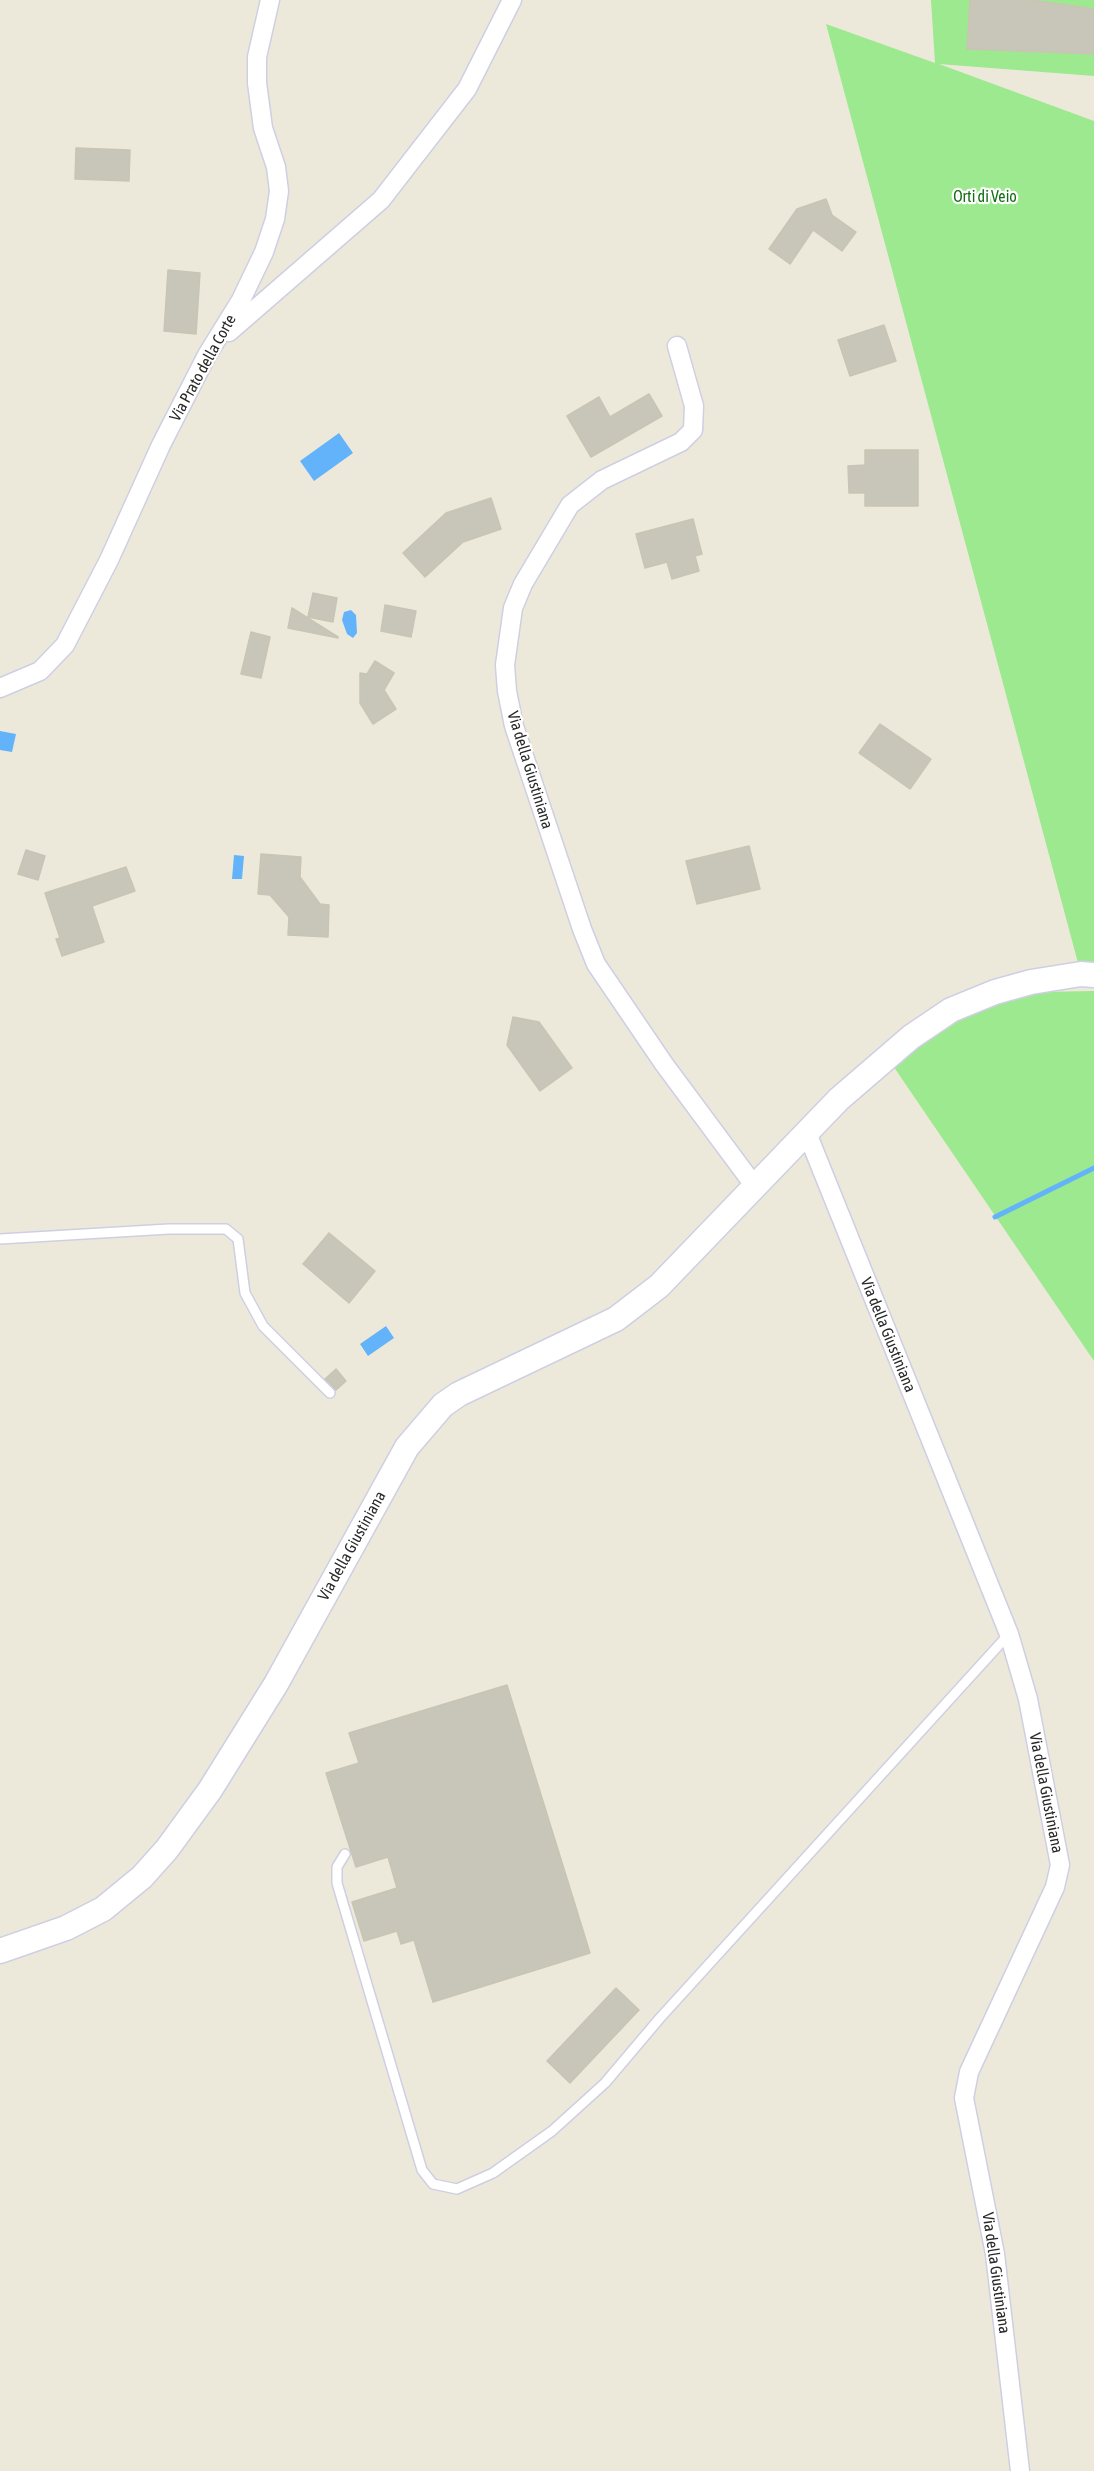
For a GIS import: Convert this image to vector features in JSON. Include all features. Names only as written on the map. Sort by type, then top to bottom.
[{"type":"street","name":"Via Prato della Corte","points":[[0,688],[40,671],[65,645],[109,560],[161,445],[207,355],[254,275],[277,208],[279,180],[264,128],[256,83],[257,57],[270,0]]},
{"type":"street","points":[[207,355],[244,317],[381,200],[467,89],[512,0]]},
{"type":"street","name":"Via della Giustiniana","points":[[677,346],[694,406],[693,430],[681,442],[602,480],[570,505],[523,584],[513,608],[505,665],[507,691],[514,726],[582,929],[596,964],[664,1064],[756,1188]]},
{"type":"street","name":"Via della Giustiniana","points":[[0,1951],[66,1928],[103,1909],[142,1877],[166,1850],[210,1790],[276,1684],[407,1447],[429,1419],[459,1394],[616,1319],[659,1286],[756,1188],[839,1099],[887,1057],[951,1010],[995,992],[1031,982],[1081,974],[1094,975]]},
{"type":"street","name":"Via della Giustiniana","points":[[807,1133],[1009,1634],[1028,1699],[1060,1865],[1055,1887],[969,2072],[964,2098],[995,2254],[1020,2471]]},
{"type":"lane","points":[[0,1239],[170,1229],[226,1229],[238,1239],[245,1293],[263,1326],[330,1393]]},
{"type":"lane","points":[[345,1854],[337,1867],[337,1883],[422,2170],[433,2184],[457,2189],[493,2173],[552,2131],[604,2083],[668,2009],[1009,1634]]},
{"type":"green space","name":"Orti di Veio","points":[[931,0],[1094,0],[1094,76],[939,64],[1094,121],[1094,974],[1081,974],[826,24],[935,63]]},
{"type":"green space","points":[[1094,991],[1094,1361],[887,1057],[965,1013],[1040,992]]},
{"type":"water","points":[[339,433],[353,453],[314,481],[300,461]]},
{"type":"water","points":[[351,610],[356,615],[357,633],[353,638],[347,634],[342,620],[344,612]]},
{"type":"water","points":[[0,731],[16,734],[12,752],[0,750]]},
{"type":"water","points":[[234,855],[244,856],[242,879],[232,879]]},
{"type":"water","points":[[386,1326],[394,1338],[368,1356],[360,1344]]},
{"type":"building","points":[[970,0],[1031,0],[1094,9],[1094,54],[967,49]]},
{"type":"building","points":[[76,148],[130,150],[129,181],[75,179]]},
{"type":"building","points":[[826,199],[832,215],[856,232],[842,251],[813,230],[790,264],[769,249],[797,209]]},
{"type":"building","points":[[168,270],[200,273],[196,334],[164,331]]},
{"type":"building","points":[[884,325],[896,361],[850,376],[838,340]]},
{"type":"building","points":[[649,394],[662,416],[591,457],[567,416],[599,397],[610,417]]},
{"type":"building","points":[[865,450],[918,450],[918,506],[865,506],[865,493],[849,493],[848,466],[865,465]]},
{"type":"building","points":[[491,498],[501,529],[463,542],[425,577],[403,553],[446,513]]},
{"type":"building","points":[[693,519],[702,554],[695,556],[699,571],[672,579],[667,562],[645,568],[636,534]]},
{"type":"building","points":[[313,593],[337,598],[333,622],[308,617]]},
{"type":"building","points":[[385,605],[416,611],[411,637],[381,631]]},
{"type":"building","points":[[292,608],[338,637],[338,638],[288,628]]},
{"type":"building","points":[[251,632],[270,637],[261,678],[241,674]]},
{"type":"building","points":[[375,661],[394,673],[384,690],[396,709],[373,724],[360,703],[360,673],[367,674]]},
{"type":"building","points":[[880,724],[931,759],[910,789],[859,753]]},
{"type":"building","points":[[749,846],[760,889],[697,904],[686,861]]},
{"type":"building","points":[[26,850],[45,856],[38,880],[18,874]]},
{"type":"building","points":[[261,854],[301,857],[300,877],[320,904],[329,905],[328,937],[288,935],[289,917],[270,895],[258,894]]},
{"type":"building","points":[[126,867],[135,891],[92,906],[104,942],[62,956],[56,939],[60,938],[45,893]]},
{"type":"building","points":[[513,1017],[539,1022],[572,1068],[540,1091],[507,1045]]},
{"type":"building","points":[[329,1233],[375,1271],[349,1303],[303,1264]]},
{"type":"building","points":[[336,1369],[346,1381],[336,1390],[325,1379]]},
{"type":"building","points":[[507,1685],[590,1953],[433,2002],[414,1940],[401,1944],[397,1931],[364,1941],[352,1902],[397,1888],[388,1857],[356,1867],[326,1773],[359,1763],[349,1733]]},
{"type":"building","points":[[616,1988],[639,2010],[570,2083],[547,2061]]},
{"type":"waterway","points":[[995,1217],[1094,1168]]}]
